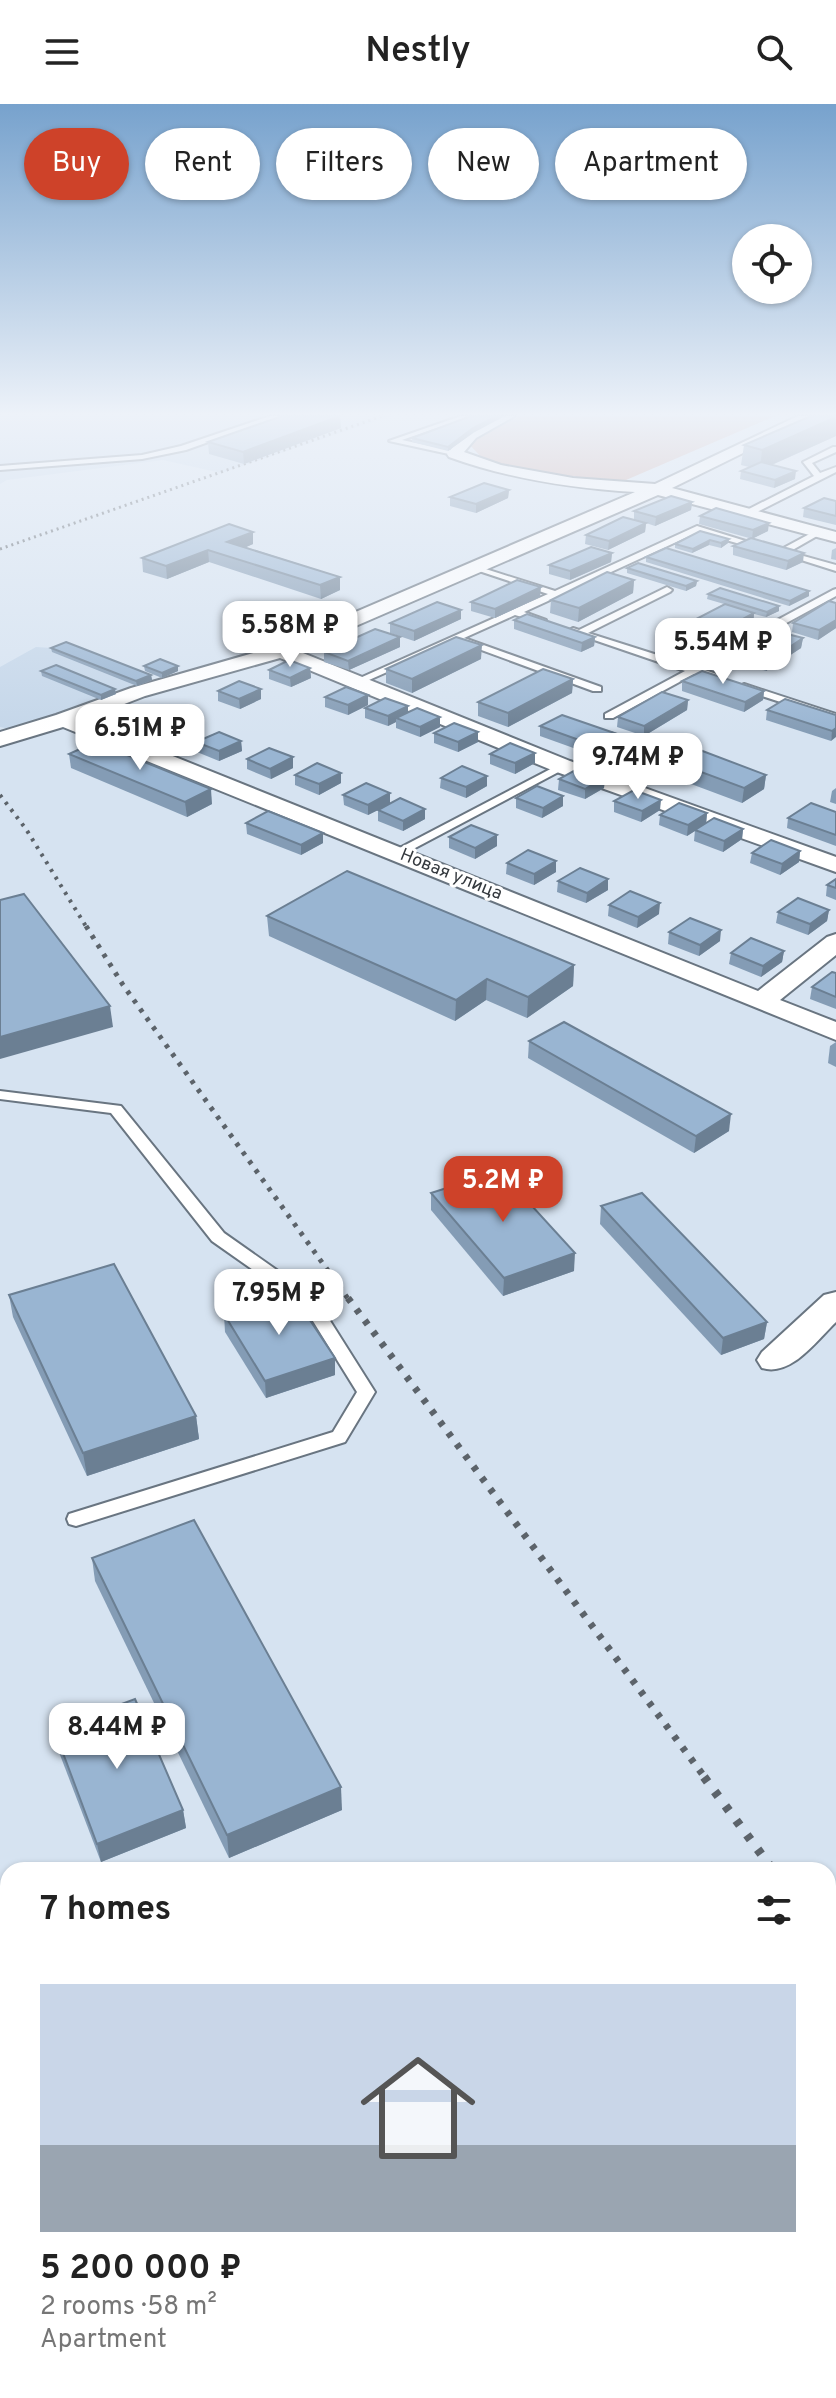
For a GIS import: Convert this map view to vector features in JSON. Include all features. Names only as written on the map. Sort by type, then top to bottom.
[{"type":"street","points":[[0,739],[64,720],[138,692],[281,651],[578,523]]},
{"type":"street","points":[[786,523],[828,534]]},
{"type":"street","points":[[281,651],[562,766],[836,865]]},
{"type":"street","name":"Новая улица","points":[[64,720],[836,1032]]},
{"type":"street","points":[[762,1001],[836,942]]},
{"type":"street","points":[[774,1360],[836,1303]]},
{"type":"lane","points":[[356,682],[697,529],[836,568]]},
{"type":"lane","points":[[781,552],[828,534]]},
{"type":"lane","points":[[476,567],[556,594]]},
{"type":"lane","points":[[580,633],[667,590]]},
{"type":"lane","points":[[609,716],[836,592]]},
{"type":"lane","points":[[515,612],[554,625]]},
{"type":"lane","points":[[567,629],[836,717]]},
{"type":"lane","points":[[456,638],[597,689]]},
{"type":"lane","points":[[597,731],[650,750],[602,779]]},
{"type":"lane","points":[[396,853],[562,766]]},
{"type":"lane","points":[[0,1095],[116,1109],[218,1237],[309,1301],[366,1392],[339,1437],[76,1519]]},
{"type":"shaded area","points":[[62,644],[158,682],[10,729],[0,727],[0,667],[36,647],[51,648]]},
{"type":"building","points":[[611,523],[646,523],[609,541],[586,535]]},
{"type":"building","points":[[727,523],[769,523],[753,530]]},
{"type":"building","points":[[229,524],[253,532],[227,542],[340,577],[320,585],[208,550],[166,566],[142,558]]},
{"type":"building","points":[[700,531],[729,539],[721,543],[710,540],[693,549],[675,544]]},
{"type":"building","points":[[751,538],[804,553],[788,561],[733,546]]},
{"type":"building","points":[[591,547],[612,553],[570,571],[549,565]]},
{"type":"building","points":[[666,548],[809,591],[790,601],[646,557]]},
{"type":"building","points":[[638,563],[697,581],[686,586],[627,568]]},
{"type":"building","points":[[607,572],[634,580],[579,608],[551,600]]},
{"type":"building","points":[[517,580],[541,587],[495,609],[471,602]]},
{"type":"building","points":[[720,588],[779,606],[767,612],[708,594]]},
{"type":"building","points":[[829,601],[836,603],[836,620],[819,630],[793,623]]},
{"type":"building","points":[[437,602],[461,610],[414,631],[390,623]]},
{"type":"building","points":[[725,604],[754,613],[699,643],[669,633]]},
{"type":"building","points":[[527,614],[595,637],[582,643],[514,620]]},
{"type":"building","points":[[375,629],[400,637],[348,661],[324,652]]},
{"type":"building","points":[[775,631],[803,638],[767,662],[739,654]]},
{"type":"building","points":[[456,637],[482,645],[412,679],[386,669]]},
{"type":"building","points":[[66,642],[151,675],[136,681],[51,648]]},
{"type":"building","points":[[160,659],[178,666],[162,673],[144,666]]},
{"type":"building","points":[[289,660],[310,668],[290,678],[269,670]]},
{"type":"building","points":[[56,665],[115,689],[101,695],[41,671]]},
{"type":"building","points":[[543,669],[573,679],[508,713],[478,702]]},
{"type":"building","points":[[702,671],[764,691],[745,702],[682,681]]},
{"type":"building","points":[[239,681],[261,689],[239,699],[218,691]]},
{"type":"building","points":[[346,687],[368,695],[348,705],[325,697]]},
{"type":"building","points":[[662,692],[688,700],[644,726],[618,717]]},
{"type":"building","points":[[385,698],[408,706],[388,716],[365,708]]},
{"type":"building","points":[[785,699],[836,715],[836,728],[832,731],[767,710]]},
{"type":"building","points":[[417,708],[440,717],[420,727],[396,718]]},
{"type":"building","points":[[562,715],[626,737],[604,749],[540,726]]},
{"type":"building","points":[[174,716],[196,724],[174,735],[152,726]]},
{"type":"building","points":[[454,723],[478,732],[458,742],[434,733]]},
{"type":"building","points":[[219,732],[241,741],[219,751],[196,742]]},
{"type":"building","points":[[95,742],[211,789],[185,802],[69,754]]},
{"type":"building","points":[[510,743],[535,753],[515,763],[490,754]]},
{"type":"building","points":[[684,744],[766,775],[744,788],[661,757]]},
{"type":"building","points":[[269,748],[293,757],[270,769],[247,759]]},
{"type":"building","points":[[317,763],[341,773],[319,784],[295,775]]},
{"type":"building","points":[[462,766],[487,776],[466,787],[441,778]]},
{"type":"building","points":[[579,768],[605,777],[585,789],[559,779]]},
{"type":"building","points":[[366,783],[390,793],[368,805],[343,795]]},
{"type":"building","points":[[537,786],[563,796],[543,808],[516,798]]},
{"type":"building","points":[[634,790],[661,800],[642,811],[614,801]]},
{"type":"building","points":[[400,798],[425,809],[403,821],[378,810]]},
{"type":"building","points":[[679,803],[707,813],[688,825],[660,815]]},
{"type":"building","points":[[811,803],[836,812],[836,835],[788,818]]},
{"type":"building","points":[[268,811],[323,833],[301,845],[246,823]]},
{"type":"building","points":[[714,818],[743,829],[724,841],[695,830]]},
{"type":"building","points":[[471,825],[497,835],[475,848],[449,837]]},
{"type":"building","points":[[771,840],[800,851],[782,864],[752,853]]},
{"type":"building","points":[[528,850],[556,861],[534,874],[507,863]]},
{"type":"building","points":[[580,868],[608,879],[587,893],[558,881]]},
{"type":"building","points":[[347,871],[574,965],[528,997],[487,979],[456,1000],[267,916]]},
{"type":"building","points":[[836,879],[836,888],[827,885]]},
{"type":"building","points":[[630,891],[660,903],[638,917],[609,905]]},
{"type":"building","points":[[24,894],[110,1006],[0,1037],[0,900]]},
{"type":"building","points":[[798,898],[829,910],[810,924],[778,912]]},
{"type":"building","points":[[690,918],[721,930],[700,945],[669,932]]},
{"type":"building","points":[[751,938],[784,951],[763,966],[731,953]]},
{"type":"building","points":[[832,972],[836,973],[836,997],[812,987]]},
{"type":"building","points":[[564,1022],[731,1114],[696,1136],[529,1041]]},
{"type":"building","points":[[500,1171],[575,1253],[504,1278],[431,1193]]},
{"type":"building","points":[[642,1193],[767,1322],[723,1338],[601,1206]]},
{"type":"building","points":[[114,1264],[196,1416],[83,1453],[9,1295]]},
{"type":"building","points":[[292,1293],[335,1358],[265,1381],[224,1314]]},
{"type":"building","points":[[194,1520],[341,1787],[227,1835],[92,1558]]},
{"type":"building","points":[[135,1699],[183,1810],[97,1844],[54,1729]]},
{"type":"railway","points":[[0,549],[75,523]]},
{"type":"railway","points":[[0,795],[26,829],[87,928]]},
{"type":"railway","points":[[86,926],[123,985],[349,1300]]},
{"type":"railway","points":[[348,1298],[706,1779]]},
{"type":"railway","points":[[704,1777],[767,1862]]}]
